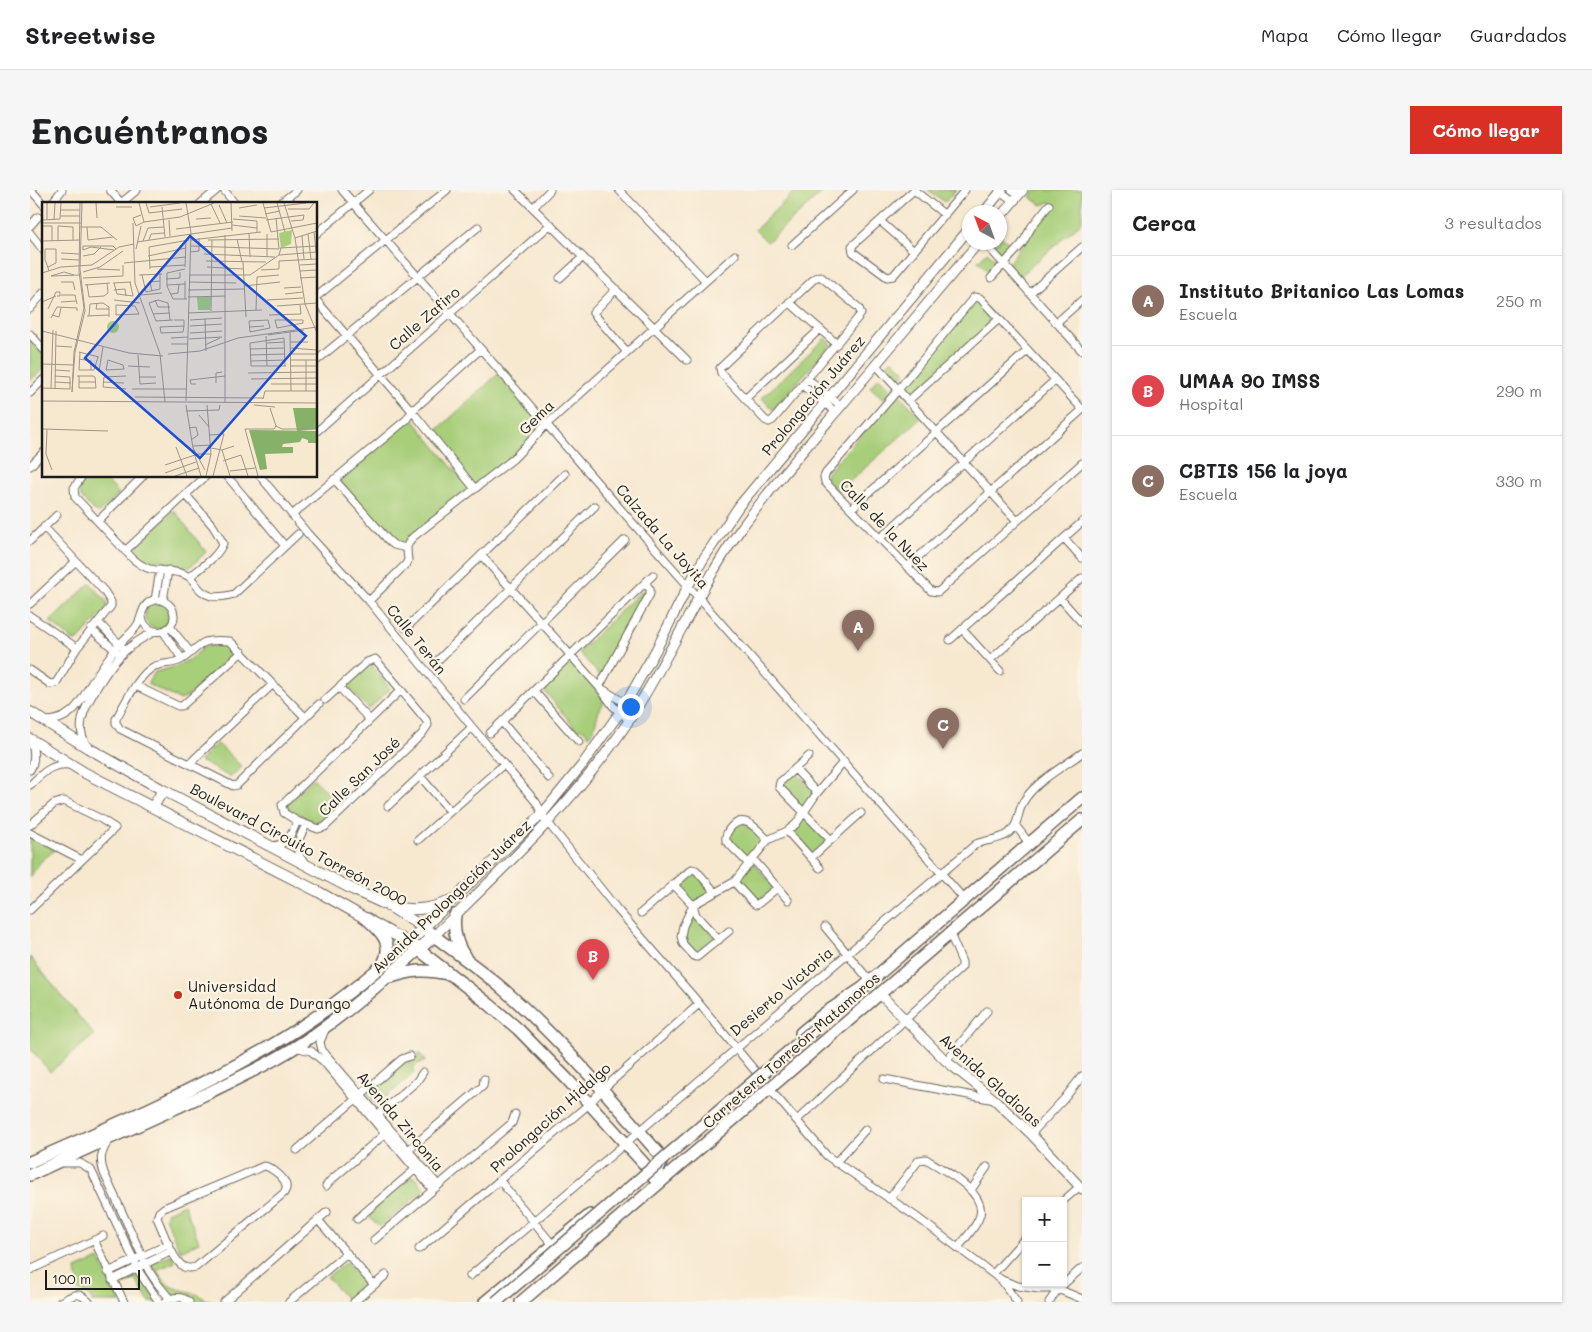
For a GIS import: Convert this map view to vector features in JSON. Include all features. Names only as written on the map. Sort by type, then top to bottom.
[{"type":"main road","name":"Boulevard Circuito Torreón 2000","points":[[30,712],[88,748],[163,790],[304,862],[354,890],[390,906],[424,928],[488,976],[533,1016],[639,1131],[663,1162]]},
{"type":"main road","points":[[30,740],[85,773],[317,891],[409,942],[518,1029],[647,1167],[653,1168],[684,1152],[765,1091]]},
{"type":"main road","points":[[153,807],[163,790]]},
{"type":"main road","points":[[496,1302],[1082,798]]},
{"type":"main road","name":"Carretera Torreón-Matamoros","points":[[521,1302],[1082,820]]},
{"type":"main road","points":[[882,991],[897,974],[962,914],[965,909],[964,899]]},
{"type":"main road","points":[[390,906],[405,909],[421,909],[436,907],[451,901]]},
{"type":"main road","points":[[455,915],[454,926],[459,949],[467,961]]},
{"type":"main road","points":[[367,919],[381,931],[386,940],[386,956],[379,969]]},
{"type":"main road","name":"Avenida Prolongación Juárez","points":[[30,1162],[218,1075],[268,1047],[341,999],[379,969],[424,928]]},
{"type":"main road","name":"Avenida Prolongación Juárez","points":[[30,1175],[109,1140],[243,1076],[295,1047],[326,1026],[387,979],[434,936]]},
{"type":"main road","points":[[387,979],[405,972],[419,970],[430,970],[451,975]]},
{"type":"main road","points":[[521,1302],[540,1281],[600,1224],[654,1178],[674,1144],[825,1013],[867,984]]},
{"type":"main road","points":[[160,1103],[164,1114]]},
{"type":"main road","points":[[674,1144],[676,1151],[684,1152]]},
{"type":"main road","points":[[485,1302],[647,1167]]},
{"type":"main road","points":[[628,1182],[635,1187],[635,1194]]},
{"type":"street","points":[[31,190],[42,202]]},
{"type":"street","points":[[53,202],[62,190]]},
{"type":"street","points":[[110,190],[120,202]]},
{"type":"street","points":[[122,202],[137,190]]},
{"type":"street","points":[[202,202],[217,190]]},
{"type":"street","points":[[224,190],[233,202]]},
{"type":"street","points":[[282,202],[297,190]]},
{"type":"street","name":"Calzada La Joyita","points":[[342,190],[964,899]]},
{"type":"street","points":[[318,232],[369,190]]},
{"type":"street","points":[[318,296],[447,190]]},
{"type":"street","points":[[515,190],[687,360]]},
{"type":"street","points":[[533,208],[550,190]]},
{"type":"street","points":[[619,190],[706,281]]},
{"type":"street","points":[[792,245],[853,190]]},
{"type":"street","points":[[945,215],[914,190],[854,244],[853,252],[888,277],[893,276],[945,215],[966,190]]},
{"type":"street","points":[[990,205],[1001,191],[1017,194],[1007,208]]},
{"type":"street","points":[[991,278],[1022,244],[1032,226],[1049,205]]},
{"type":"street","points":[[30,226],[38,217]]},
{"type":"street","points":[[880,221],[914,251]]},
{"type":"street","name":"Calle Zafiro","points":[[318,430],[550,224]]},
{"type":"street","points":[[318,359],[478,227]]},
{"type":"street","points":[[30,233],[42,248]]},
{"type":"street","name":"Prolongación Juárez","points":[[688,586],[704,558],[739,506],[962,240]]},
{"type":"street","points":[[1030,294],[1082,248]]},
{"type":"street","name":"Prolongación Juárez","points":[[698,597],[714,569],[742,528],[786,471],[972,250]]},
{"type":"street","points":[[991,250],[1082,351]]},
{"type":"street","name":"Gema","points":[[369,601],[406,564],[408,560],[406,548],[408,542],[413,537],[514,459],[548,424],[735,255]]},
{"type":"street","points":[[560,278],[583,257]]},
{"type":"street","points":[[820,276],[859,308],[861,312],[837,344],[771,422],[765,420],[721,373],[720,368],[815,278],[820,276]]},
{"type":"street","points":[[616,289],[593,313],[627,352]]},
{"type":"street","points":[[30,309],[42,294]]},
{"type":"street","points":[[898,390],[974,297],[980,298],[1082,410],[907,566]]},
{"type":"street","points":[[318,300],[475,489]]},
{"type":"street","points":[[1056,323],[1082,300]]},
{"type":"street","points":[[789,302],[837,344]]},
{"type":"street","points":[[908,401],[1000,319]]},
{"type":"street","points":[[745,399],[820,329]]},
{"type":"street","points":[[30,334],[42,348]]},
{"type":"street","points":[[292,515],[406,420],[412,411],[482,349]]},
{"type":"street","points":[[851,510],[1028,350]]},
{"type":"street","points":[[876,365],[1017,521]]},
{"type":"street","points":[[879,539],[1055,380]]},
{"type":"street","points":[[30,392],[42,381]]},
{"type":"street","points":[[805,382],[839,409]]},
{"type":"street","name":"Calle de la Nuez","points":[[898,390],[824,475],[825,482],[931,591],[938,592],[1082,463]]},
{"type":"street","points":[[30,466],[42,454]]},
{"type":"street","points":[[406,628],[565,474]]},
{"type":"street","points":[[80,478],[75,484],[75,497],[133,559],[142,566],[168,570],[190,577],[196,587],[205,594],[221,598],[234,594],[298,534]]},
{"type":"street","points":[[98,521],[141,478]]},
{"type":"street","points":[[126,551],[204,478]]},
{"type":"street","points":[[229,478],[285,546]]},
{"type":"street","name":"Calle Terán","points":[[264,478],[292,515],[369,601],[503,765],[536,802],[548,823],[699,1004]]},
{"type":"street","points":[[334,480],[389,541],[394,545],[406,548]]},
{"type":"street","points":[[186,495],[213,526],[223,543],[221,549],[190,577]]},
{"type":"street","points":[[436,662],[595,506]]},
{"type":"street","points":[[30,541],[57,515]]},
{"type":"street","points":[[950,640],[1082,522]]},
{"type":"street","points":[[30,670],[50,684],[57,682],[77,648],[111,606],[111,602],[104,591],[44,527]]},
{"type":"street","points":[[1064,538],[1082,558]]},
{"type":"street","points":[[464,699],[625,540]]},
{"type":"street","points":[[481,555],[571,655],[620,713],[630,718]]},
{"type":"street","points":[[30,604],[76,561]]},
{"type":"street","points":[[159,600],[160,570]]},
{"type":"street","points":[[159,600],[168,570]]},
{"type":"street","points":[[490,733],[653,575]]},
{"type":"street","points":[[990,660],[1082,578]]},
{"type":"street","points":[[599,687],[650,594],[650,589],[645,583]]},
{"type":"street","name":"Avenida Prolongación Juárez","points":[[424,928],[542,814],[582,765],[625,705],[657,648],[688,586]]},
{"type":"street","name":"Avenida Prolongación Juárez","points":[[434,936],[548,823],[606,754],[656,675],[698,597]]},
{"type":"street","points":[[1060,598],[1082,623]]},
{"type":"street","points":[[44,722],[64,717],[76,707],[116,647],[136,627],[142,617],[145,606],[159,600]]},
{"type":"street","points":[[88,748],[84,742],[81,727],[84,713],[99,685],[123,653],[139,640],[154,632],[163,631],[170,626],[174,618],[173,610],[170,606],[159,600]]},
{"type":"street","points":[[30,616],[77,648]]},
{"type":"street","points":[[142,617],[147,628],[154,632]]},
{"type":"street","points":[[98,622],[116,647]]},
{"type":"street","points":[[170,626],[191,653]]},
{"type":"street","points":[[91,629],[123,653]]},
{"type":"street","points":[[962,629],[1000,671]]},
{"type":"street","points":[[163,631],[182,659]]},
{"type":"street","points":[[305,717],[230,641],[219,640],[202,643],[191,653],[172,664],[156,666],[150,669],[136,686],[116,719],[116,725],[120,729],[233,786],[237,785],[305,717],[339,687],[370,720]]},
{"type":"street","points":[[136,686],[178,706],[182,706],[242,652]]},
{"type":"street","name":"Calle San José","points":[[339,687],[367,662],[372,659],[377,661],[402,690],[426,720],[428,725],[325,827],[318,829],[297,821],[284,812],[282,805],[402,690]]},
{"type":"street","points":[[189,764],[273,684]]},
{"type":"street","points":[[599,687],[625,705],[630,718]]},
{"type":"street","points":[[534,691],[579,742]]},
{"type":"street","points":[[502,722],[549,778]]},
{"type":"street","points":[[388,806],[472,727]]},
{"type":"street","points":[[30,740],[33,756],[30,770]]},
{"type":"street","points":[[1030,843],[1016,826],[1020,809],[1027,796],[1040,783],[1082,753]]},
{"type":"street","points":[[809,756],[778,785],[831,840]]},
{"type":"street","points":[[729,931],[700,957],[696,957],[683,944],[681,936],[683,926],[693,905],[734,882],[768,840],[787,831],[800,821],[817,793],[844,761]]},
{"type":"street","points":[[30,785],[51,767],[61,764],[73,766]]},
{"type":"street","points":[[418,840],[503,765]]},
{"type":"street","points":[[794,769],[817,793]]},
{"type":"street","points":[[420,776],[450,811]]},
{"type":"street","points":[[30,825],[54,804],[64,801],[115,828],[32,906]]},
{"type":"street","points":[[813,856],[861,813]]},
{"type":"street","points":[[272,846],[284,843],[289,839],[297,821]]},
{"type":"street","points":[[768,840],[748,822],[743,821],[738,822],[729,829],[725,837],[726,841],[751,862],[788,900]]},
{"type":"street","points":[[304,862],[299,857],[297,844],[306,825]]},
{"type":"street","name":"Desierto Victoria","points":[[470,1276],[976,844],[1002,838],[1016,826]]},
{"type":"street","points":[[787,831],[813,856],[820,868]]},
{"type":"street","points":[[30,832],[82,860]]},
{"type":"street","points":[[640,913],[690,869],[696,870],[714,892]]},
{"type":"street","points":[[734,882],[756,904],[777,888]]},
{"type":"street","points":[[673,884],[693,905],[696,914],[719,940]]},
{"type":"street","points":[[825,927],[847,953],[867,984]]},
{"type":"street","points":[[797,1120],[962,966],[950,934]]},
{"type":"street","name":"Avenida Gladiolas","points":[[882,991],[946,1061],[995,1100],[1031,1134],[1081,1188]]},
{"type":"street","points":[[699,1004],[756,1072]]},
{"type":"street","name":"Prolongación Hidalgo","points":[[419,1249],[589,1104],[602,1090],[699,1004]]},
{"type":"street","points":[[946,1061],[987,1011]]},
{"type":"street","name":"Avenida Zirconia","points":[[326,1026],[321,1038],[320,1046],[322,1050],[357,1096],[435,1188]]},
{"type":"street","name":"Avenida Zirconia","points":[[295,1047],[308,1050],[316,1055],[357,1096]]},
{"type":"street","points":[[297,1150],[357,1096],[402,1059],[410,1056]]},
{"type":"street","points":[[375,1117],[417,1081],[423,1072]]},
{"type":"street","points":[[1031,1134],[1064,1099],[1082,1076]]},
{"type":"street","points":[[884,1079],[995,1100]]},
{"type":"street","points":[[406,1153],[483,1086],[484,1080]]},
{"type":"street","points":[[765,1091],[797,1120],[821,1150],[836,1162],[1002,1280],[1018,1286],[1058,1289],[1082,1300]]},
{"type":"street","points":[[374,1240],[512,1123],[515,1114]]},
{"type":"street","points":[[836,1162],[866,1129]]},
{"type":"street","points":[[326,1186],[387,1132]]},
{"type":"street","points":[[109,1140],[103,1150],[100,1162],[145,1264],[168,1300],[182,1298],[189,1302]]},
{"type":"street","points":[[889,1198],[918,1160],[922,1158],[971,1190],[980,1203],[980,1215],[958,1248]]},
{"type":"street","points":[[56,1163],[80,1163],[91,1170],[138,1268],[160,1302]]},
{"type":"street","points":[[264,1166],[273,1169],[286,1183],[284,1193],[196,1267],[184,1267],[170,1248],[157,1218],[161,1210],[264,1166]]},
{"type":"street","points":[[357,1219],[418,1167]]},
{"type":"street","points":[[971,1190],[986,1168]]},
{"type":"street","points":[[500,1181],[553,1245]]},
{"type":"street","points":[[1067,1198],[1081,1188]]},
{"type":"street","points":[[224,1302],[327,1212]]},
{"type":"street","points":[[318,1220],[374,1285]]},
{"type":"street","points":[[30,1270],[104,1236]]},
{"type":"street","points":[[94,1240],[124,1302]]},
{"type":"street","points":[[993,1274],[1022,1241]]},
{"type":"street","points":[[108,1272],[134,1260],[170,1248]]},
{"type":"street","points":[[112,1280],[138,1268],[170,1248]]},
{"type":"street","points":[[290,1302],[347,1253]]},
{"type":"street","points":[[1050,1302],[1058,1289],[1082,1268]]},
{"type":"street","points":[[354,1302],[386,1275]]},
{"type":"street","points":[[1002,1280],[1017,1302]]},
{"type":"street","points":[[60,1302],[77,1294],[82,1295],[89,1302]]},
{"type":"green space","points":[[796,190],[825,190],[767,242],[755,230]]},
{"type":"green space","points":[[928,190],[956,190],[945,202]]},
{"type":"green space","points":[[1036,190],[1082,190],[1082,222],[1019,277],[1008,264],[1046,212],[1053,206],[1053,203],[1050,202],[1042,205],[1030,197]]},
{"type":"green space","points":[[1007,241],[1013,247],[1005,256],[998,250],[1007,250]]},
{"type":"green space","points":[[987,252],[1000,264],[991,274],[978,261]]},
{"type":"green space","points":[[974,299],[978,299],[998,319],[908,398],[900,390]]},
{"type":"green space","points":[[825,338],[831,344],[773,410],[762,398]]},
{"type":"green space","points":[[30,340],[42,355],[42,370],[30,381]]},
{"type":"green space","points":[[892,359],[906,372],[898,381],[884,368]]},
{"type":"green space","points":[[498,374],[544,424],[512,458],[475,486],[433,434]]},
{"type":"green space","points":[[879,377],[892,390],[884,399],[870,387]]},
{"type":"green space","points":[[898,393],[921,418],[838,492],[826,479],[827,473]]},
{"type":"green space","points":[[411,417],[469,488],[403,543],[395,542],[388,537],[338,480]]},
{"type":"green space","points":[[86,478],[105,478],[119,494],[98,514],[81,496],[80,488]]},
{"type":"green space","points":[[174,510],[206,552],[189,568],[162,561],[145,561],[133,549]]},
{"type":"green space","points":[[90,583],[107,602],[107,609],[78,640],[74,641],[50,622]]},
{"type":"green space","points":[[642,590],[644,592],[601,677],[579,652]]},
{"type":"green space","points":[[158,603],[167,607],[171,616],[167,625],[158,629],[149,625],[145,616],[149,607]]},
{"type":"green space","points":[[229,645],[234,654],[181,700],[147,684],[155,672],[183,663],[205,646]]},
{"type":"green space","points":[[570,663],[601,695],[604,702],[598,713],[594,729],[589,736],[584,730],[576,729],[543,689]]},
{"type":"green space","points":[[371,664],[390,689],[369,709],[346,686]]},
{"type":"green space","points":[[217,743],[242,767],[230,777],[200,761]]},
{"type":"green space","points":[[794,770],[815,793],[804,811],[780,787]]},
{"type":"green space","points":[[313,778],[340,804],[316,823],[287,808],[288,803]]},
{"type":"green space","points":[[805,814],[830,840],[811,857],[788,832]]},
{"type":"green space","points":[[743,822],[766,840],[749,862],[727,841],[730,830]]},
{"type":"green space","points":[[30,837],[55,850],[41,861],[30,877]]},
{"type":"green space","points":[[753,862],[775,888],[756,903],[736,882]]},
{"type":"green space","points":[[693,870],[713,892],[693,904],[675,884]]},
{"type":"green space","points":[[693,910],[717,940],[699,956],[684,943],[682,936]]},
{"type":"green space","points":[[30,957],[94,1035],[50,1072],[30,1048]]},
{"type":"green space","points":[[419,1053],[426,1061],[417,1064],[414,1067],[414,1073],[377,1105],[367,1094],[404,1063],[410,1064],[414,1062]]},
{"type":"green space","points":[[413,1176],[425,1189],[380,1227],[370,1218],[370,1212]]},
{"type":"green space","points":[[184,1204],[199,1242],[180,1251],[165,1217],[167,1212]]},
{"type":"green space","points":[[172,1254],[175,1262],[157,1270],[166,1282],[174,1288],[196,1294],[211,1302],[192,1302],[169,1294],[148,1265]]},
{"type":"green space","points":[[99,1259],[121,1302],[93,1302],[88,1295],[79,1290],[76,1269]]},
{"type":"green space","points":[[346,1262],[365,1284],[347,1300],[327,1277]]},
{"type":"green space","points":[[137,1270],[158,1302],[149,1302],[135,1279],[121,1287],[117,1280]]},
{"type":"place","name":"Instituto Britanico Las Lomas","points":[[858,651]]},
{"type":"place","name":"CBTIS 156 la joya","points":[[943,749]]},
{"type":"place","name":"UMAA 90 IMSS","points":[[593,980]]},
{"type":"place","name":"Universidad Autónoma de Durango","points":[[178,995]]}]
